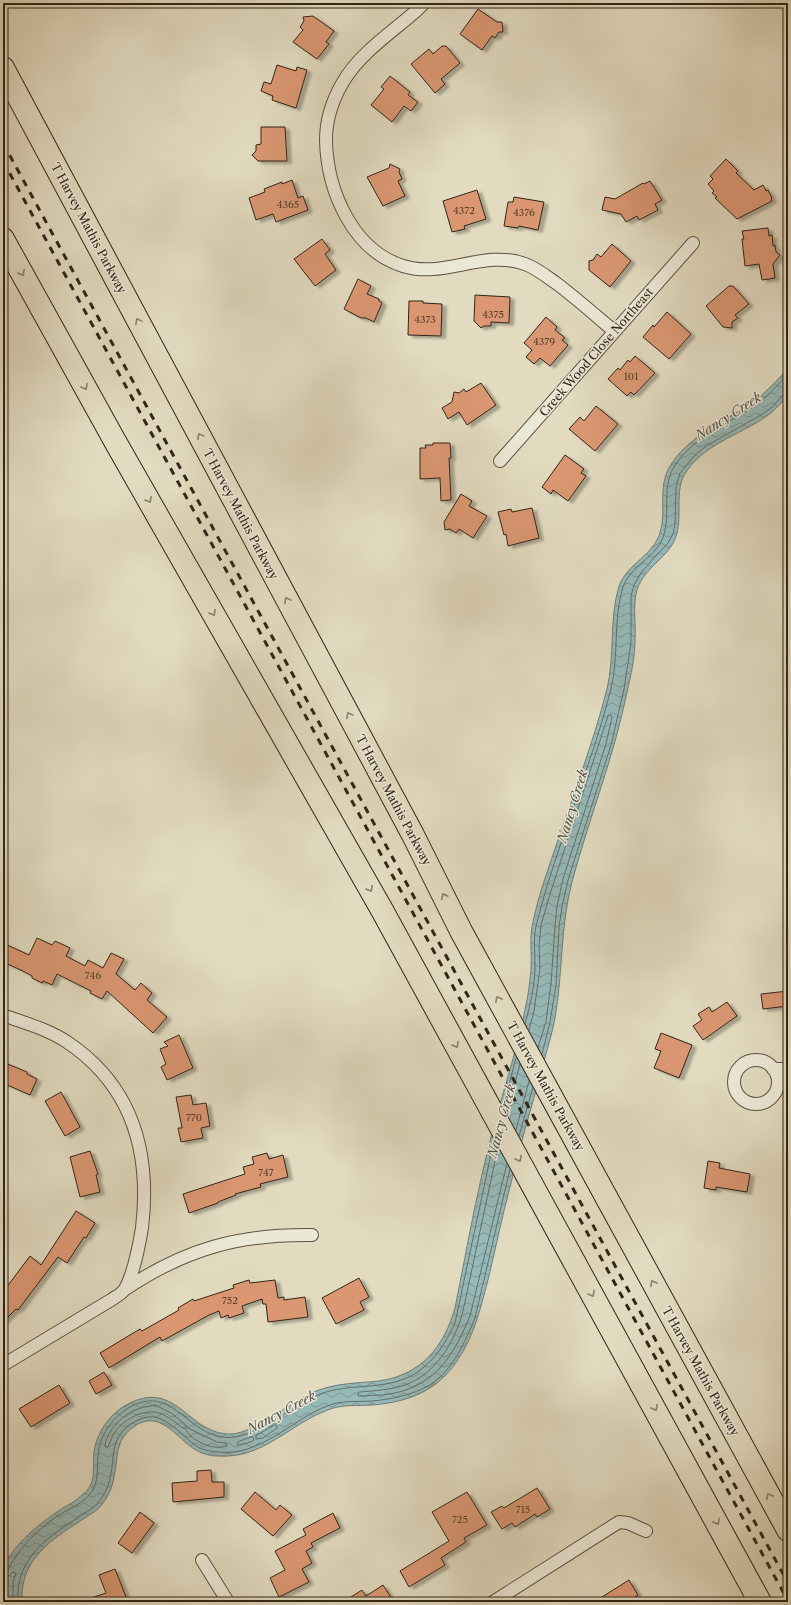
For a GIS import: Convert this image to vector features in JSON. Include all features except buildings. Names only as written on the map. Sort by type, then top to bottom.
[{"type":"highway","name":"T Harvey Mathis Parkway","points":[[3,68],[409,828],[461,931],[788,1530]]},
{"type":"highway","points":[[3,239],[116,443],[382,910],[760,1602]]},
{"type":"street","points":[[424,3],[360,59],[343,82],[336,96],[330,116],[326,138],[327,157],[334,185],[349,222],[365,244],[392,262],[404,267],[438,269],[480,260],[511,260],[526,264],[544,274],[560,286],[614,331]]},
{"type":"street","name":"Creek Wood Close Northeast","points":[[500,461],[692,243]]},
{"type":"street","points":[[3,1015],[43,1030],[67,1042],[93,1063],[116,1091],[128,1112],[138,1138],[142,1154],[145,1181],[141,1237],[133,1266],[124,1290]]},
{"type":"street","points":[[773,1069],[788,1069]]},
{"type":"street","points":[[3,1365],[111,1300],[145,1276],[167,1265],[213,1246],[262,1236],[312,1235]]},
{"type":"street","points":[[493,1602],[619,1522],[628,1523],[646,1530]]},
{"type":"street","points":[[202,1560],[228,1602]]},
{"type":"water","name":"Nancy Creek","points":[[788,369],[788,395],[778,406],[761,420],[715,445],[695,461],[686,472],[682,479],[680,488],[679,522],[675,539],[666,553],[648,571],[639,585],[635,605],[634,659],[622,716],[568,899],[563,933],[558,1001],[552,1031],[517,1158],[480,1309],[473,1331],[457,1361],[440,1380],[421,1393],[410,1398],[373,1405],[333,1408],[314,1416],[263,1446],[249,1452],[234,1455],[215,1456],[201,1453],[162,1424],[155,1421],[147,1421],[138,1424],[130,1429],[121,1441],[117,1454],[112,1486],[103,1503],[97,1510],[57,1537],[35,1558],[28,1570],[23,1585],[22,1602],[3,1602],[3,1573],[5,1564],[10,1555],[24,1538],[41,1523],[59,1510],[74,1502],[88,1489],[93,1476],[94,1452],[98,1437],[111,1417],[123,1407],[146,1398],[160,1398],[172,1403],[204,1426],[217,1432],[231,1434],[252,1428],[309,1394],[319,1390],[341,1385],[379,1381],[394,1378],[407,1373],[419,1366],[437,1347],[450,1322],[455,1308],[471,1224],[485,1162],[513,1059],[527,1000],[531,963],[531,934],[537,904],[589,751],[607,689],[611,664],[614,611],[619,586],[622,579],[650,550],[658,538],[661,529],[664,481],[672,463],[688,444],[755,400]]},
{"type":"railway","points":[[3,143],[788,1583]]},
{"type":"railway","points":[[3,161],[788,1601]]}]
